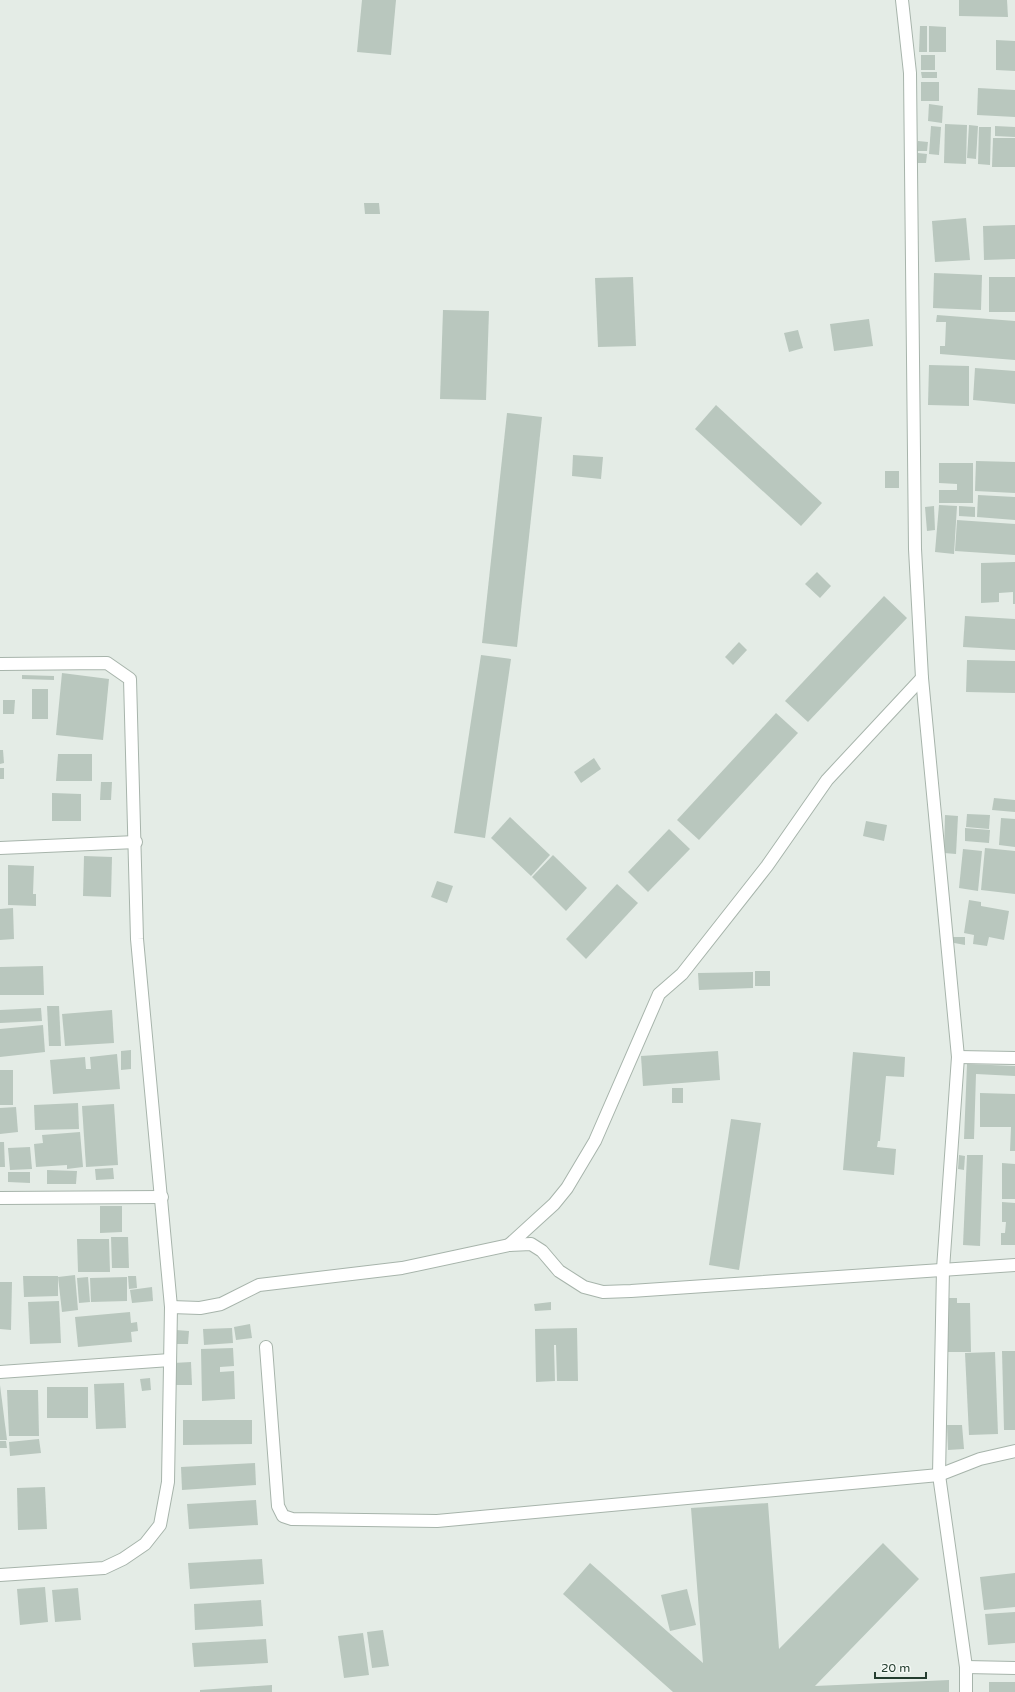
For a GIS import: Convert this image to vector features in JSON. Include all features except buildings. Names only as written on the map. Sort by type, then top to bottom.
[{"type":"street","points":[[902,0],[910,73],[915,549],[922,678],[958,1057],[943,1269],[939,1475],[966,1667],[966,1692]]},
{"type":"street","points":[[0,664],[107,663],[130,679],[136,842],[137,939],[171,1307],[168,1482],[160,1525],[145,1544],[123,1559],[104,1568],[0,1575]]},
{"type":"street","points":[[510,1245],[554,1204],[567,1188],[591,1147],[659,994],[682,974],[767,866],[827,780],[922,678]]},
{"type":"street","points":[[0,848],[136,842]]},
{"type":"street","points":[[958,1057],[1015,1058]]},
{"type":"street","points":[[0,1198],[162,1197]]},
{"type":"street","points":[[171,1307],[200,1308],[221,1304],[259,1285],[402,1268],[510,1245],[531,1244],[542,1251],[559,1271],[584,1287],[603,1292],[1015,1265]]},
{"type":"street","points":[[266,1347],[278,1506],[283,1516],[292,1520],[437,1521],[939,1475],[980,1459],[1015,1451]]},
{"type":"street","points":[[0,1372],[170,1360]]},
{"type":"street","points":[[966,1667],[1015,1668]]}]
